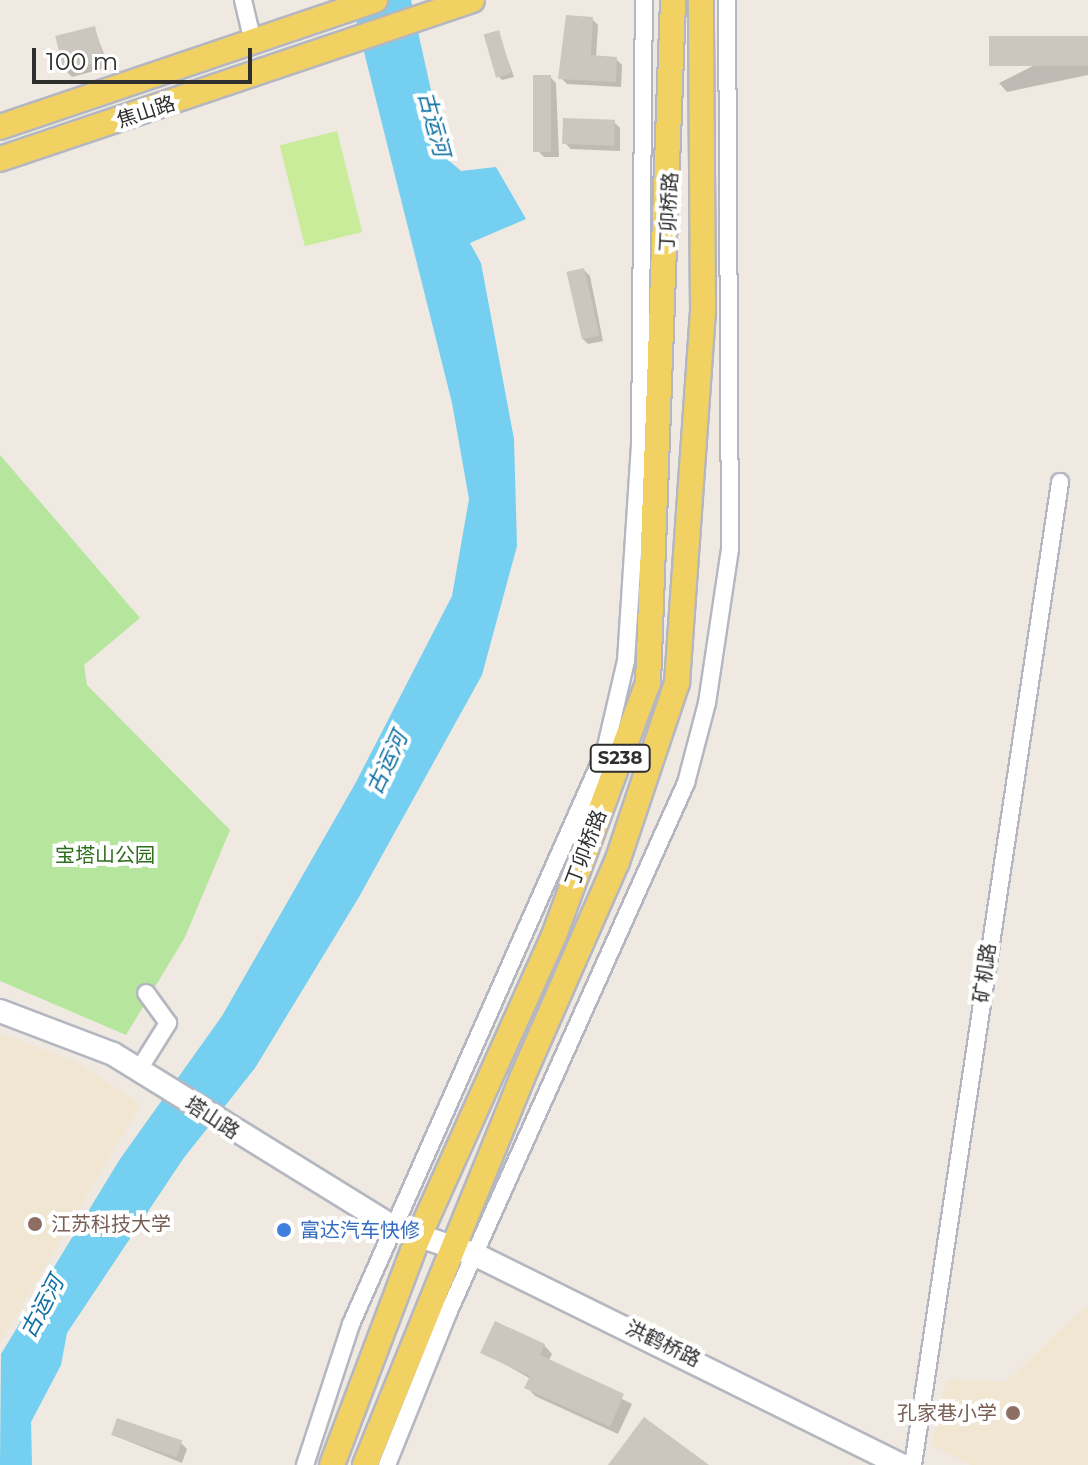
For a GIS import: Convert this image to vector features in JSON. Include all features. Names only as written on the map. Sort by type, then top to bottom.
[{"type":"main road","name":"焦山路","points":[[0,127],[375,0]]},
{"type":"main road","name":"丁卯桥路","points":[[332,1465],[418,1238],[553,938],[648,683],[673,125],[673,0]]},
{"type":"main road","name":"丁卯桥路","points":[[365,1465],[451,1249],[617,862],[677,683],[703,311],[701,0]]},
{"type":"main road","name":"焦山路","points":[[0,159],[314,56],[464,3]]},
{"type":"street","points":[[243,0],[253,42]]},
{"type":"street","points":[[305,1465],[351,1324],[605,751],[626,661],[640,443],[644,0]]},
{"type":"street","points":[[387,1465],[476,1255],[686,783],[707,703],[730,549],[727,0]]},
{"type":"street","name":"矿机路","points":[[913,1465],[1060,482]]},
{"type":"street","points":[[138,1071],[168,1023],[146,993]]},
{"type":"street","name":"塔山路","points":[[0,1011],[113,1054],[258,1148],[393,1227],[418,1238]]},
{"type":"street","name":"洪鹤桥路","points":[[418,1238],[476,1255],[901,1465]]},
{"type":"shaded area","name":"江苏科技大学","points":[[0,1034],[73,1060],[141,1104],[0,1343]]},
{"type":"shaded area","name":"孔家巷小学","points":[[1088,1304],[1088,1465],[971,1465],[931,1445],[947,1379],[1006,1382]]},
{"type":"green space","points":[[337,131],[362,232],[305,246],[280,145]]},
{"type":"green space","name":"宝塔山公园","points":[[0,455],[140,618],[84,665],[87,685],[230,830],[185,937],[126,1035],[0,981]]},
{"type":"water","name":"古运河","points":[[351,0],[411,0],[446,158],[461,171],[496,167],[526,219],[470,243],[481,263],[514,439],[517,546],[482,675],[359,897],[255,1068],[183,1159],[67,1333],[61,1365],[31,1422],[32,1465],[0,1465],[1,1354],[120,1159],[222,1016],[355,784],[452,596],[469,499],[452,403]]},
{"type":"building","points":[[566,15],[593,17],[591,55],[617,57],[616,82],[558,79]]},
{"type":"building","points":[[95,26],[104,61],[64,71],[55,36]]},
{"type":"building","points":[[499,30],[511,73],[496,78],[484,34]]},
{"type":"building","points":[[989,36],[1088,36],[1088,66],[989,66]]},
{"type":"building","points":[[533,75],[551,75],[551,152],[533,152]]},
{"type":"building","points":[[563,118],[615,120],[614,146],[562,144]]},
{"type":"building","points":[[584,268],[600,335],[582,339],[566,272]]},
{"type":"building","points":[[495,1321],[545,1344],[540,1355],[624,1394],[610,1427],[524,1388],[530,1376],[480,1353]]},
{"type":"building","points":[[644,1417],[709,1465],[608,1465]]},
{"type":"building","points":[[117,1418],[182,1440],[176,1457],[111,1435]]},
{"type":"place","name":"江苏科技大学","points":[[35,1224]]},
{"type":"place","name":"富达汽车快修","points":[[284,1230]]},
{"type":"place","name":"孔家巷小学","points":[[1013,1413]]}]
